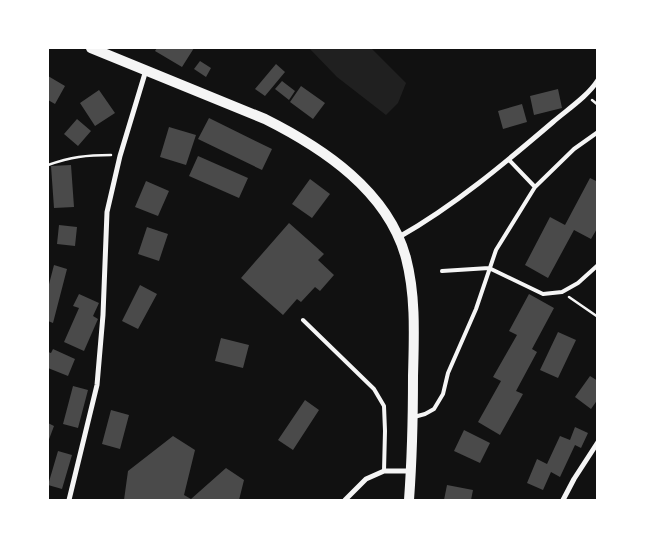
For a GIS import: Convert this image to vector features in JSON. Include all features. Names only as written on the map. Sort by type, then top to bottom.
[{"type":"main road","points":[[91,48],[265,119],[311,144],[335,162],[374,198],[388,217],[399,237],[408,265],[414,314],[413,418],[408,500]]},
{"type":"street","points":[[68,500],[97,386],[103,315],[107,212],[120,156],[146,70]]},
{"type":"street","points":[[399,237],[420,226],[509,160],[586,94],[598,80]]},
{"type":"street","points":[[563,500],[598,442]]},
{"type":"street","points":[[345,500],[366,479],[384,471],[411,471]]},
{"type":"lane","points":[[413,418],[425,414],[434,408],[443,394],[448,372],[476,309],[496,250],[535,187],[574,149],[598,132]]},
{"type":"lane","points":[[509,160],[535,187]]},
{"type":"lane","points":[[442,271],[489,268],[543,294],[562,292],[578,283],[598,265]]},
{"type":"lane","points":[[303,320],[374,389],[384,406],[384,471]]},
{"type":"path","points":[[48,165],[70,157],[93,155],[120,156]]},
{"type":"path","points":[[562,292],[598,317]]},
{"type":"shaded area","points":[[309,48],[371,48],[406,83],[398,103],[386,115],[337,77]]},
{"type":"building","points":[[157,48],[194,48],[182,67],[155,51]]},
{"type":"building","points":[[200,61],[211,68],[206,77],[194,69]]},
{"type":"building","points":[[276,64],[285,72],[265,96],[255,89]]},
{"type":"building","points":[[48,76],[65,86],[55,104],[48,100]]},
{"type":"building","points":[[282,81],[295,91],[289,100],[275,89]]},
{"type":"building","points":[[301,86],[325,103],[313,119],[290,102]]},
{"type":"building","points":[[558,89],[562,108],[534,115],[530,96]]},
{"type":"building","points":[[99,90],[115,113],[95,126],[80,103]]},
{"type":"building","points":[[522,104],[527,122],[503,129],[498,111]]},
{"type":"building","points":[[209,118],[272,149],[262,170],[198,139]]},
{"type":"building","points":[[77,119],[91,131],[78,146],[64,134]]},
{"type":"building","points":[[169,127],[196,135],[186,165],[160,157]]},
{"type":"building","points":[[198,156],[248,178],[239,198],[189,176]]},
{"type":"building","points":[[71,165],[74,207],[54,208],[51,166]]},
{"type":"building","points":[[590,178],[598,182],[598,227],[591,239],[574,230],[548,278],[525,265],[550,217],[565,225]]},
{"type":"building","points":[[310,179],[330,194],[312,218],[292,204]]},
{"type":"building","points":[[146,181],[169,191],[158,216],[135,207]]},
{"type":"building","points":[[289,223],[324,254],[318,260],[334,275],[320,291],[315,287],[301,302],[297,299],[283,315],[241,278]]},
{"type":"building","points":[[59,225],[77,227],[75,246],[57,244]]},
{"type":"building","points":[[147,227],[168,234],[159,261],[138,254]]},
{"type":"building","points":[[54,265],[67,269],[53,323],[48,321],[48,288]]},
{"type":"building","points":[[140,285],[157,294],[138,329],[122,321]]},
{"type":"building","points":[[79,294],[99,303],[93,316],[98,319],[84,351],[64,342],[79,308],[73,306]]},
{"type":"building","points":[[529,294],[554,308],[532,349],[537,352],[516,391],[523,394],[500,435],[478,422],[501,381],[493,377],[517,335],[509,331]]},
{"type":"building","points":[[558,332],[576,340],[558,378],[540,370]]},
{"type":"building","points":[[221,338],[249,345],[243,368],[215,361]]},
{"type":"building","points":[[53,349],[75,359],[68,376],[48,368],[48,352],[51,353]]},
{"type":"building","points":[[590,376],[598,381],[598,399],[591,409],[575,397]]},
{"type":"building","points":[[73,386],[88,390],[78,428],[63,424]]},
{"type":"building","points":[[305,400],[319,410],[293,450],[278,440]]},
{"type":"building","points":[[111,410],[129,415],[120,449],[102,444]]},
{"type":"building","points":[[48,423],[54,426],[48,442]]},
{"type":"building","points":[[575,427],[588,433],[581,448],[575,445],[560,477],[551,472],[543,490],[527,483],[537,459],[547,464],[560,436],[570,440]]},
{"type":"building","points":[[464,430],[490,443],[480,463],[454,451]]},
{"type":"building","points":[[173,436],[195,450],[184,495],[191,499],[226,468],[244,480],[239,500],[124,500],[128,471]]},
{"type":"building","points":[[58,451],[72,455],[62,489],[48,485]]},
{"type":"building","points":[[447,485],[473,490],[471,500],[444,500]]}]
